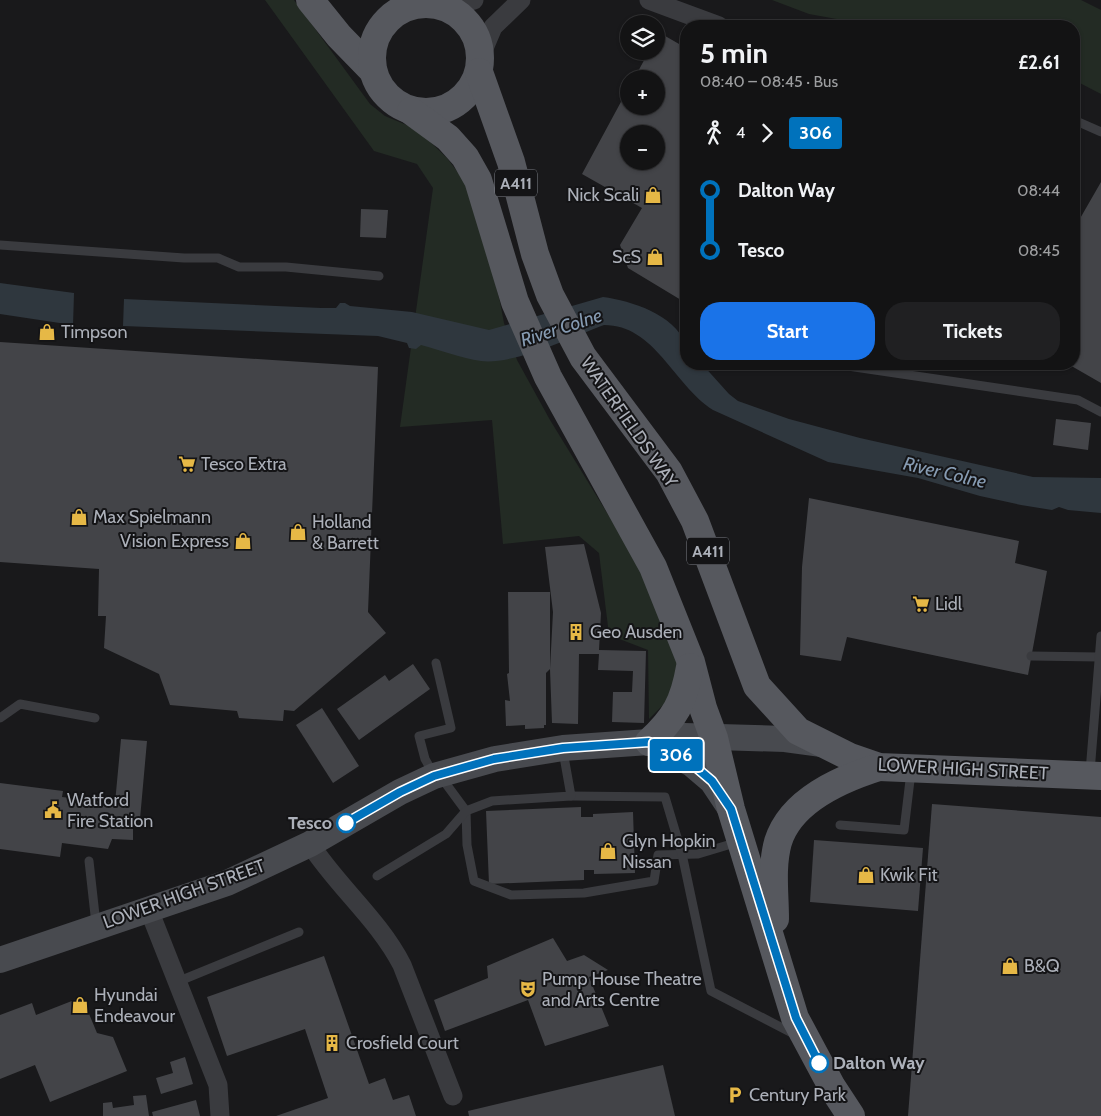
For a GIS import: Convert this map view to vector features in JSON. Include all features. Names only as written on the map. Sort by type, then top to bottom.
[{"type":"main road","points":[[310,0],[339,36],[372,71]]},
{"type":"main road","points":[[427,2],[447,7],[464,18],[474,31],[480,47],[479,66],[471,88],[461,100],[448,108],[427,113],[411,110],[393,102],[378,85],[372,71],[371,54],[374,38],[400,3],[427,2]]},
{"type":"main road","name":"WATERFIELDS WAY","points":[[479,66],[511,162],[535,254],[550,295],[583,357],[669,472],[708,551],[758,686],[798,730],[823,744]]},
{"type":"main road","name":"A411","points":[[411,110],[448,138],[465,157],[478,180],[518,310],[548,378],[653,567],[691,662],[703,708],[714,738],[731,809],[796,1018],[851,1116]]},
{"type":"main road","points":[[649,742],[670,722],[678,709],[688,682],[691,662]]},
{"type":"main road","name":"LOWER HIGH STREET","points":[[823,744],[879,767],[1095,775]]},
{"type":"main road","name":"A411","points":[[775,948],[774,865],[778,842],[787,824],[816,795],[852,776],[879,767]]},
{"type":"street","points":[[447,7],[474,0]]},
{"type":"street","points":[[479,66],[493,28],[521,0]]},
{"type":"street","points":[[649,0],[703,20]]},
{"type":"street","name":"LOWER HIGH STREET","points":[[0,960],[227,883],[310,844],[400,792],[437,776],[494,759],[563,748],[649,742],[684,736],[784,739],[823,744]]},
{"type":"street","points":[[649,742],[692,764],[712,781],[731,809]]},
{"type":"street","points":[[310,844],[326,868],[393,947],[402,965],[453,1096]]},
{"type":"street","points":[[149,910],[218,1085],[220,1116]]},
{"type":"lane","points":[[1080,123],[1101,132]]},
{"type":"lane","points":[[0,245],[184,258],[218,258],[239,267],[286,267],[379,276]]},
{"type":"lane","points":[[874,370],[1078,400],[1101,412]]},
{"type":"lane","points":[[1095,775],[1098,657],[1101,636]]},
{"type":"lane","points":[[1031,656],[1098,657]]},
{"type":"lane","points":[[436,663],[451,728],[419,736],[425,759],[466,811],[467,845],[474,881],[511,895],[584,893],[654,881],[658,855],[698,854],[742,841]]},
{"type":"lane","points":[[0,718],[20,704],[95,718]]},
{"type":"lane","points":[[563,748],[570,796]]},
{"type":"lane","points":[[840,825],[904,830],[911,769]]},
{"type":"lane","points":[[377,876],[446,834],[466,811],[492,801],[570,796],[665,797],[682,854],[711,991],[807,1040]]},
{"type":"lane","points":[[89,862],[97,927]]},
{"type":"lane","points":[[177,982],[299,932]]},
{"type":"shaded area","points":[[265,0],[294,0],[370,104],[385,116],[409,126],[425,137],[447,158],[465,182],[475,204],[504,323],[517,360],[550,420],[642,570],[678,658],[671,697],[649,719],[648,650],[609,635],[599,553],[579,536],[503,544],[492,420],[400,427],[433,188],[417,164],[374,151]]},
{"type":"shaded area","points":[[772,0],[1081,0],[1101,10],[1101,94],[1080,83],[1080,20],[842,20],[809,14]]},
{"type":"water","points":[[0,283],[74,293],[73,325],[0,314]]},
{"type":"water","name":"River Colne","points":[[603,297],[626,302],[662,317],[680,334],[680,370],[707,370],[738,401],[789,419],[860,438],[1033,477],[1101,478],[1101,513],[1068,510],[1059,507],[1052,510],[1021,505],[980,496],[918,478],[828,462],[713,410],[686,386],[650,345],[637,335],[622,328],[604,325],[526,355],[510,359],[481,361],[421,345],[416,349],[409,348],[407,343],[378,336],[123,326],[124,299],[321,308],[336,308],[340,303],[345,303],[350,306],[412,312],[489,330]]},
{"type":"building","points":[[665,36],[680,45],[680,299],[628,268],[620,245],[642,208],[582,174],[620,104],[620,115],[665,115],[665,70],[639,70],[644,60],[665,60]]},
{"type":"building","points":[[1101,182],[1101,383],[1078,370],[1080,370],[1080,219]]},
{"type":"building","points":[[361,209],[388,210],[386,238],[360,237]]},
{"type":"building","name":"Tesco Extra","points":[[0,342],[378,367],[368,612],[386,633],[294,711],[284,710],[283,721],[239,718],[237,711],[170,705],[159,674],[104,648],[106,616],[98,616],[99,569],[0,562]]},
{"type":"building","points":[[1056,419],[1091,423],[1088,450],[1053,445]]},
{"type":"building","name":"Lidl","points":[[809,498],[1019,541],[1015,563],[1047,571],[1028,675],[847,637],[841,661],[800,655],[802,567]]},
{"type":"building","name":"Geo Ausden","points":[[584,544],[601,613],[599,650],[646,651],[644,723],[612,722],[613,692],[632,692],[633,671],[598,670],[599,654],[579,654],[578,724],[552,723],[550,669],[553,612],[545,547]]},
{"type":"building","points":[[508,592],[550,592],[550,669],[546,673],[546,725],[544,725],[544,728],[525,729],[525,725],[506,726],[505,700],[510,701],[507,674],[509,673]]},
{"type":"building","points":[[413,664],[430,689],[359,740],[337,709],[385,675],[389,681]]},
{"type":"building","points":[[322,708],[359,766],[333,783],[296,725]]},
{"type":"building","points":[[121,739],[147,741],[140,819],[133,821],[133,840],[112,839],[108,849],[62,843],[60,857],[0,849],[0,783],[63,791],[62,797],[115,803]]},
{"type":"building","name":"B&Q","points":[[932,804],[1101,817],[1101,1116],[908,1116]]},
{"type":"building","points":[[581,807],[581,817],[593,817],[593,814],[633,812],[635,873],[594,874],[594,870],[584,870],[584,880],[489,884],[486,811]]},
{"type":"building","name":"Kwik Fit","points":[[814,840],[923,848],[918,911],[810,902]]},
{"type":"building","name":"Pump House Theatre and Arts Centre","points":[[553,938],[567,961],[584,955],[608,970],[589,977],[609,1026],[545,1046],[528,1000],[445,1031],[434,1000],[488,978],[487,966]]},
{"type":"building","name":"Crosfield Court","points":[[324,956],[369,1084],[385,1078],[393,1100],[409,1095],[416,1116],[276,1116],[328,1098],[305,1029],[227,1056],[207,997]]},
{"type":"building","points":[[82,997],[97,1033],[113,1037],[127,1071],[50,1102],[35,1065],[0,1079],[0,1015],[32,1003],[36,1015]]},
{"type":"building","points":[[185,1057],[193,1084],[161,1094],[156,1078],[173,1073],[170,1062]]},
{"type":"building","points":[[663,1065],[675,1116],[469,1116],[468,1111]]},
{"type":"building","points":[[146,1095],[149,1116],[103,1116],[103,1103],[112,1102],[113,1108],[134,1105],[133,1096]]},
{"type":"building","points":[[196,1100],[200,1116],[153,1116],[152,1112]]},
{"type":"bus line","name":"306","points":[[346,823],[400,792],[434,776],[494,759],[563,748],[649,742],[692,764],[712,781],[731,809],[796,1018],[819,1063]]},
{"type":"place","name":"Nick Scali","points":[[653,195]]},
{"type":"place","name":"ScS","points":[[655,257]]},
{"type":"place","name":"Timpson","points":[[47,332]]},
{"type":"place","name":"Tesco Extra","points":[[187,464]]},
{"type":"place","name":"Max Spielmann","points":[[79,517]]},
{"type":"place","name":"Holland & Barrett","points":[[298,532]]},
{"type":"place","name":"Vision Express","points":[[243,541]]},
{"type":"place","name":"Lidl","points":[[921,604]]},
{"type":"place","name":"Geo Ausden","points":[[576,632]]},
{"type":"place","name":"Watford Fire Station","points":[[53,810]]},
{"type":"place","name":"Tesco","points":[[346,823]]},
{"type":"place","name":"Glyn Hopkin Nissan","points":[[608,851]]},
{"type":"place","name":"Kwik Fit","points":[[866,875]]},
{"type":"place","name":"B&Q","points":[[1010,966]]},
{"type":"place","name":"Pump House Theatre and Arts Centre","points":[[528,989]]},
{"type":"place","name":"Hyundai Endeavour","points":[[80,1005]]},
{"type":"place","name":"Crosfield Court","points":[[332,1043]]},
{"type":"place","name":"Dalton Way","points":[[819,1063]]},
{"type":"place","name":"Century Park","points":[[735,1095]]}]
